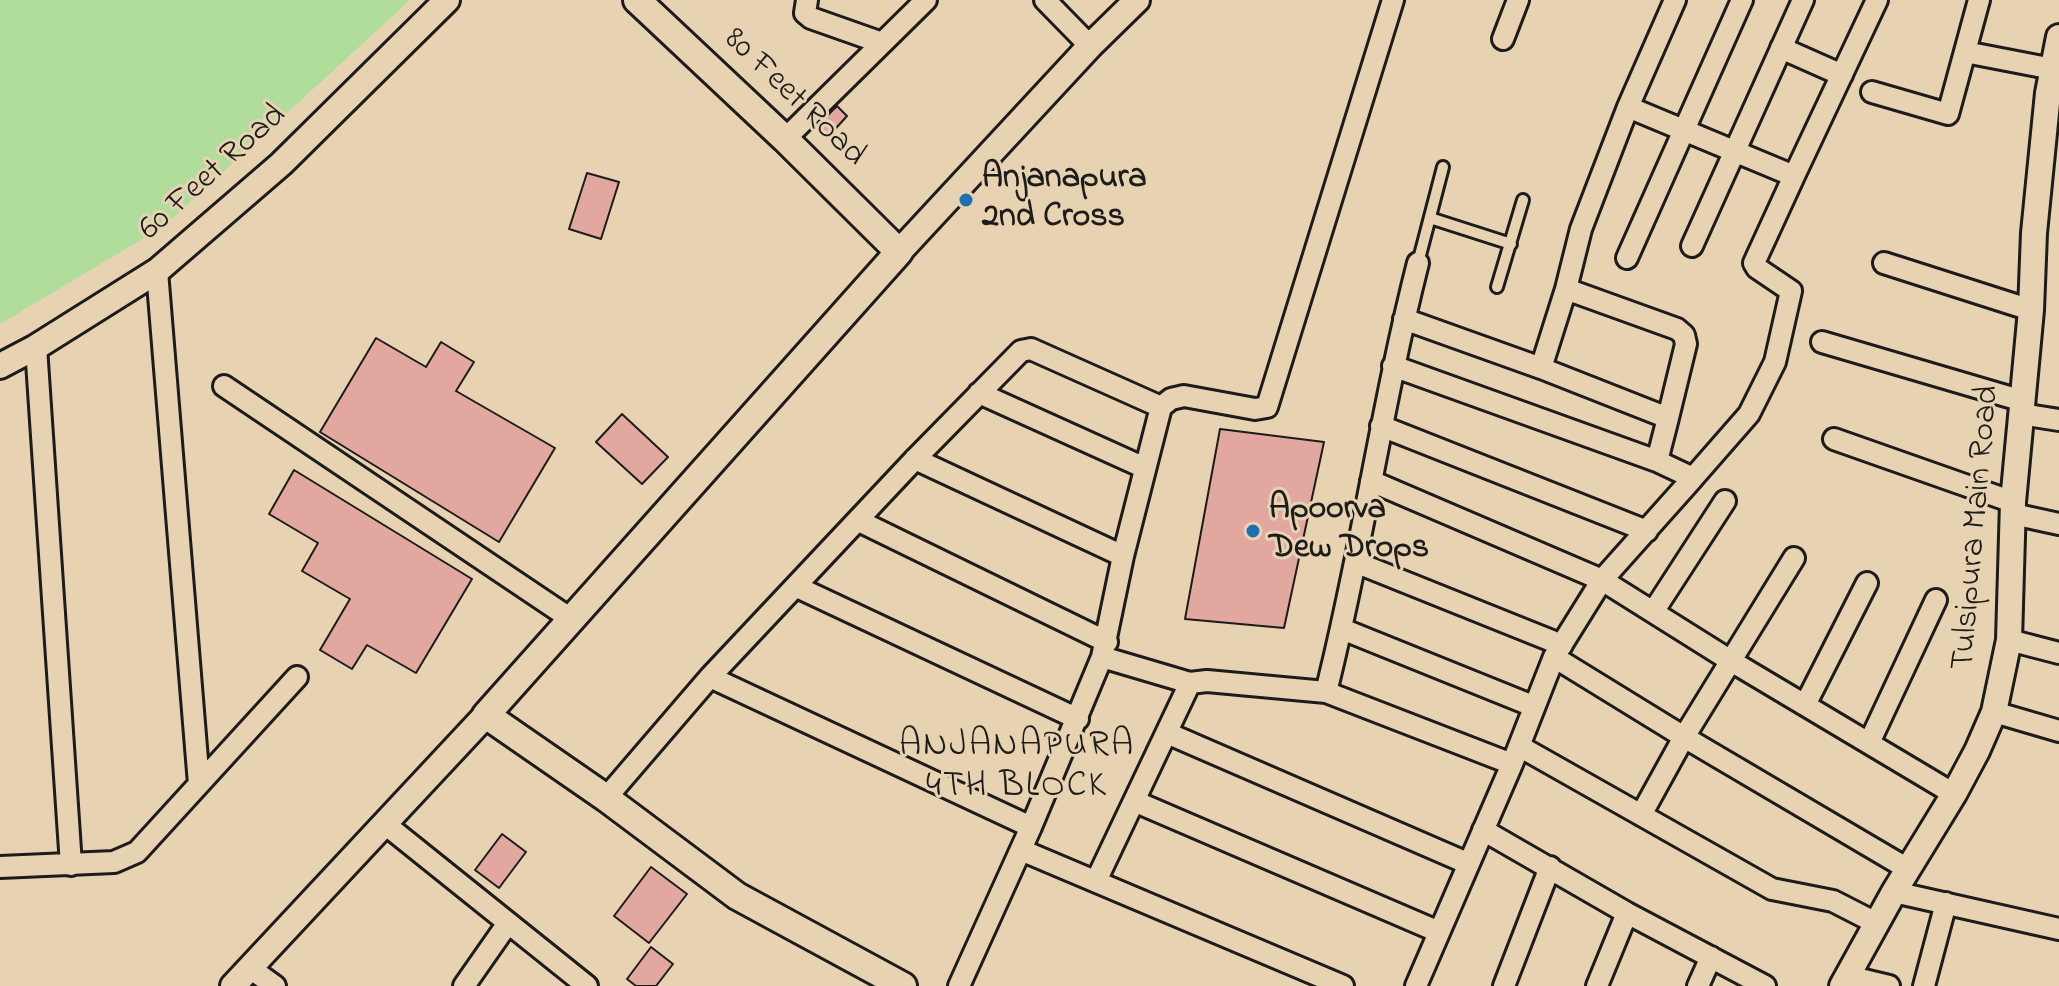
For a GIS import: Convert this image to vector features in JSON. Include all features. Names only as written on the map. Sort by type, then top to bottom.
[{"type":"main road","name":"80 Feet Road","points":[[637,0],[785,139],[899,252]]},
{"type":"main road","points":[[899,252],[486,715],[606,798],[737,896],[903,986]]},
{"type":"street","name":"60 Feet Road","points":[[0,366],[157,271],[281,164],[447,0]]},
{"type":"street","points":[[807,0],[805,13],[811,18],[882,43]]},
{"type":"street","points":[[785,139],[926,0]]},
{"type":"street","points":[[1045,0],[1090,46]]},
{"type":"street","points":[[899,252],[1090,46],[1137,0]]},
{"type":"street","points":[[959,986],[1078,719],[1104,650],[1123,556],[1161,407],[1171,399],[1184,396],[1255,409],[1267,407],[1393,0]]},
{"type":"street","points":[[1503,39],[1518,0]]},
{"type":"street","points":[[1541,368],[1581,229],[1628,107],[1675,0]]},
{"type":"street","points":[[1627,258],[1742,0]]},
{"type":"street","points":[[1692,246],[1803,0]]},
{"type":"street","points":[[1416,986],[1558,651],[1602,580],[1749,414],[1775,362],[1791,291],[1755,267],[1754,263],[1877,0]]},
{"type":"street","points":[[1872,92],[1948,114],[1979,0]]},
{"type":"street","name":"Tulsipura Main Road","points":[[1844,981],[1954,794],[1994,712],[2009,640],[2013,508],[2031,310],[2034,233],[2050,163],[2053,69],[2059,37]]},
{"type":"street","points":[[1781,48],[1842,75]]},
{"type":"street","points":[[1965,52],[2053,69]]},
{"type":"street","points":[[1628,107],[1794,176]]},
{"type":"street","points":[[1326,692],[1342,629],[1393,366],[1418,263]]},
{"type":"street","points":[[1884,263],[2031,310]]},
{"type":"street","points":[[157,271],[199,784]]},
{"type":"street","points":[[1566,289],[1677,329],[1684,335],[1686,344],[1657,461]]},
{"type":"street","points":[[1404,319],[1668,418]]},
{"type":"street","points":[[1822,342],[2059,420]]},
{"type":"street","points":[[36,347],[71,865]]},
{"type":"street","points":[[606,798],[710,677],[1021,351],[1031,349],[1161,407]]},
{"type":"street","points":[[1393,366],[1657,461],[1693,478]]},
{"type":"street","points":[[224,386],[571,619]]},
{"type":"street","points":[[979,393],[1145,468]]},
{"type":"street","points":[[1381,426],[1647,531]]},
{"type":"street","points":[[1834,439],[2059,524]]},
{"type":"street","points":[[915,459],[1123,556]]},
{"type":"street","points":[[1371,481],[1602,580],[1954,794]]},
{"type":"street","points":[[1653,612],[1725,501]]},
{"type":"street","points":[[859,521],[1104,650],[1190,683],[1207,681],[1326,692],[1516,755],[1641,815],[1772,889],[1833,901],[1878,924]]},
{"type":"street","points":[[1641,815],[1684,737],[1794,558]]},
{"type":"street","points":[[1355,562],[1558,651],[1684,737],[1908,869]]},
{"type":"street","points":[[1805,705],[1867,583]]},
{"type":"street","points":[[797,587],[1078,719]]},
{"type":"street","points":[[1869,743],[1936,600]]},
{"type":"street","points":[[1342,629],[1533,706]]},
{"type":"street","points":[[2009,640],[2059,653]]},
{"type":"street","points":[[0,867],[114,862],[137,852],[297,677]]},
{"type":"street","points":[[710,677],[1031,827]]},
{"type":"street","points":[[1096,881],[1190,683]]},
{"type":"street","points":[[1994,712],[2059,731]]},
{"type":"street","points":[[275,986],[242,977],[486,715]]},
{"type":"street","points":[[1167,733],[1467,863]]},
{"type":"street","points":[[1134,801],[1439,932]]},
{"type":"street","points":[[385,824],[587,986]]},
{"type":"street","points":[[1483,830],[1627,913],[1765,986]]},
{"type":"street","points":[[1021,850],[1343,986]]},
{"type":"street","points":[[1504,986],[1550,867]]},
{"type":"street","points":[[1894,892],[2059,929]]},
{"type":"street","points":[[1924,986],[1946,903]]},
{"type":"street","points":[[1597,986],[1627,913]]},
{"type":"street","points":[[464,986],[508,923]]},
{"type":"street","points":[[1698,986],[1711,957]]},
{"type":"street","points":[[1844,981],[1889,986]]},
{"type":"lane","points":[[1418,263],[1443,167]]},
{"type":"lane","points":[[1497,287],[1523,200]]},
{"type":"lane","points":[[1430,218],[1511,244]]},
{"type":"green space","points":[[0,0],[410,0],[164,226],[0,324]]},
{"type":"building","points":[[837,106],[847,116],[828,137],[817,126]]},
{"type":"building","points":[[587,173],[619,182],[601,239],[569,229]]},
{"type":"building","points":[[376,338],[426,367],[441,342],[474,362],[456,391],[555,448],[499,542],[320,432]]},
{"type":"building","points":[[622,414],[668,457],[642,484],[596,442]]},
{"type":"building","name":"Apoorva Dew Drops","points":[[1220,429],[1324,442],[1284,628],[1185,619]]},
{"type":"building","points":[[294,470],[472,579],[416,673],[367,645],[352,669],[320,650],[350,599],[302,571],[318,543],[269,514]]},
{"type":"building","points":[[502,834],[526,852],[499,888],[475,870]]},
{"type":"building","points":[[651,867],[687,894],[649,943],[614,916]]},
{"type":"building","points":[[651,947],[673,964],[656,986],[636,986],[627,979]]},
{"type":"place","name":"Anjanapura 2nd Cross","points":[[966,200]]},
{"type":"place","name":"Apoorva Dew Drops","points":[[1253,531]]},
{"type":"district","name":"ANJANAPURA 4TH BLOCK","points":[[1017,768]]}]
